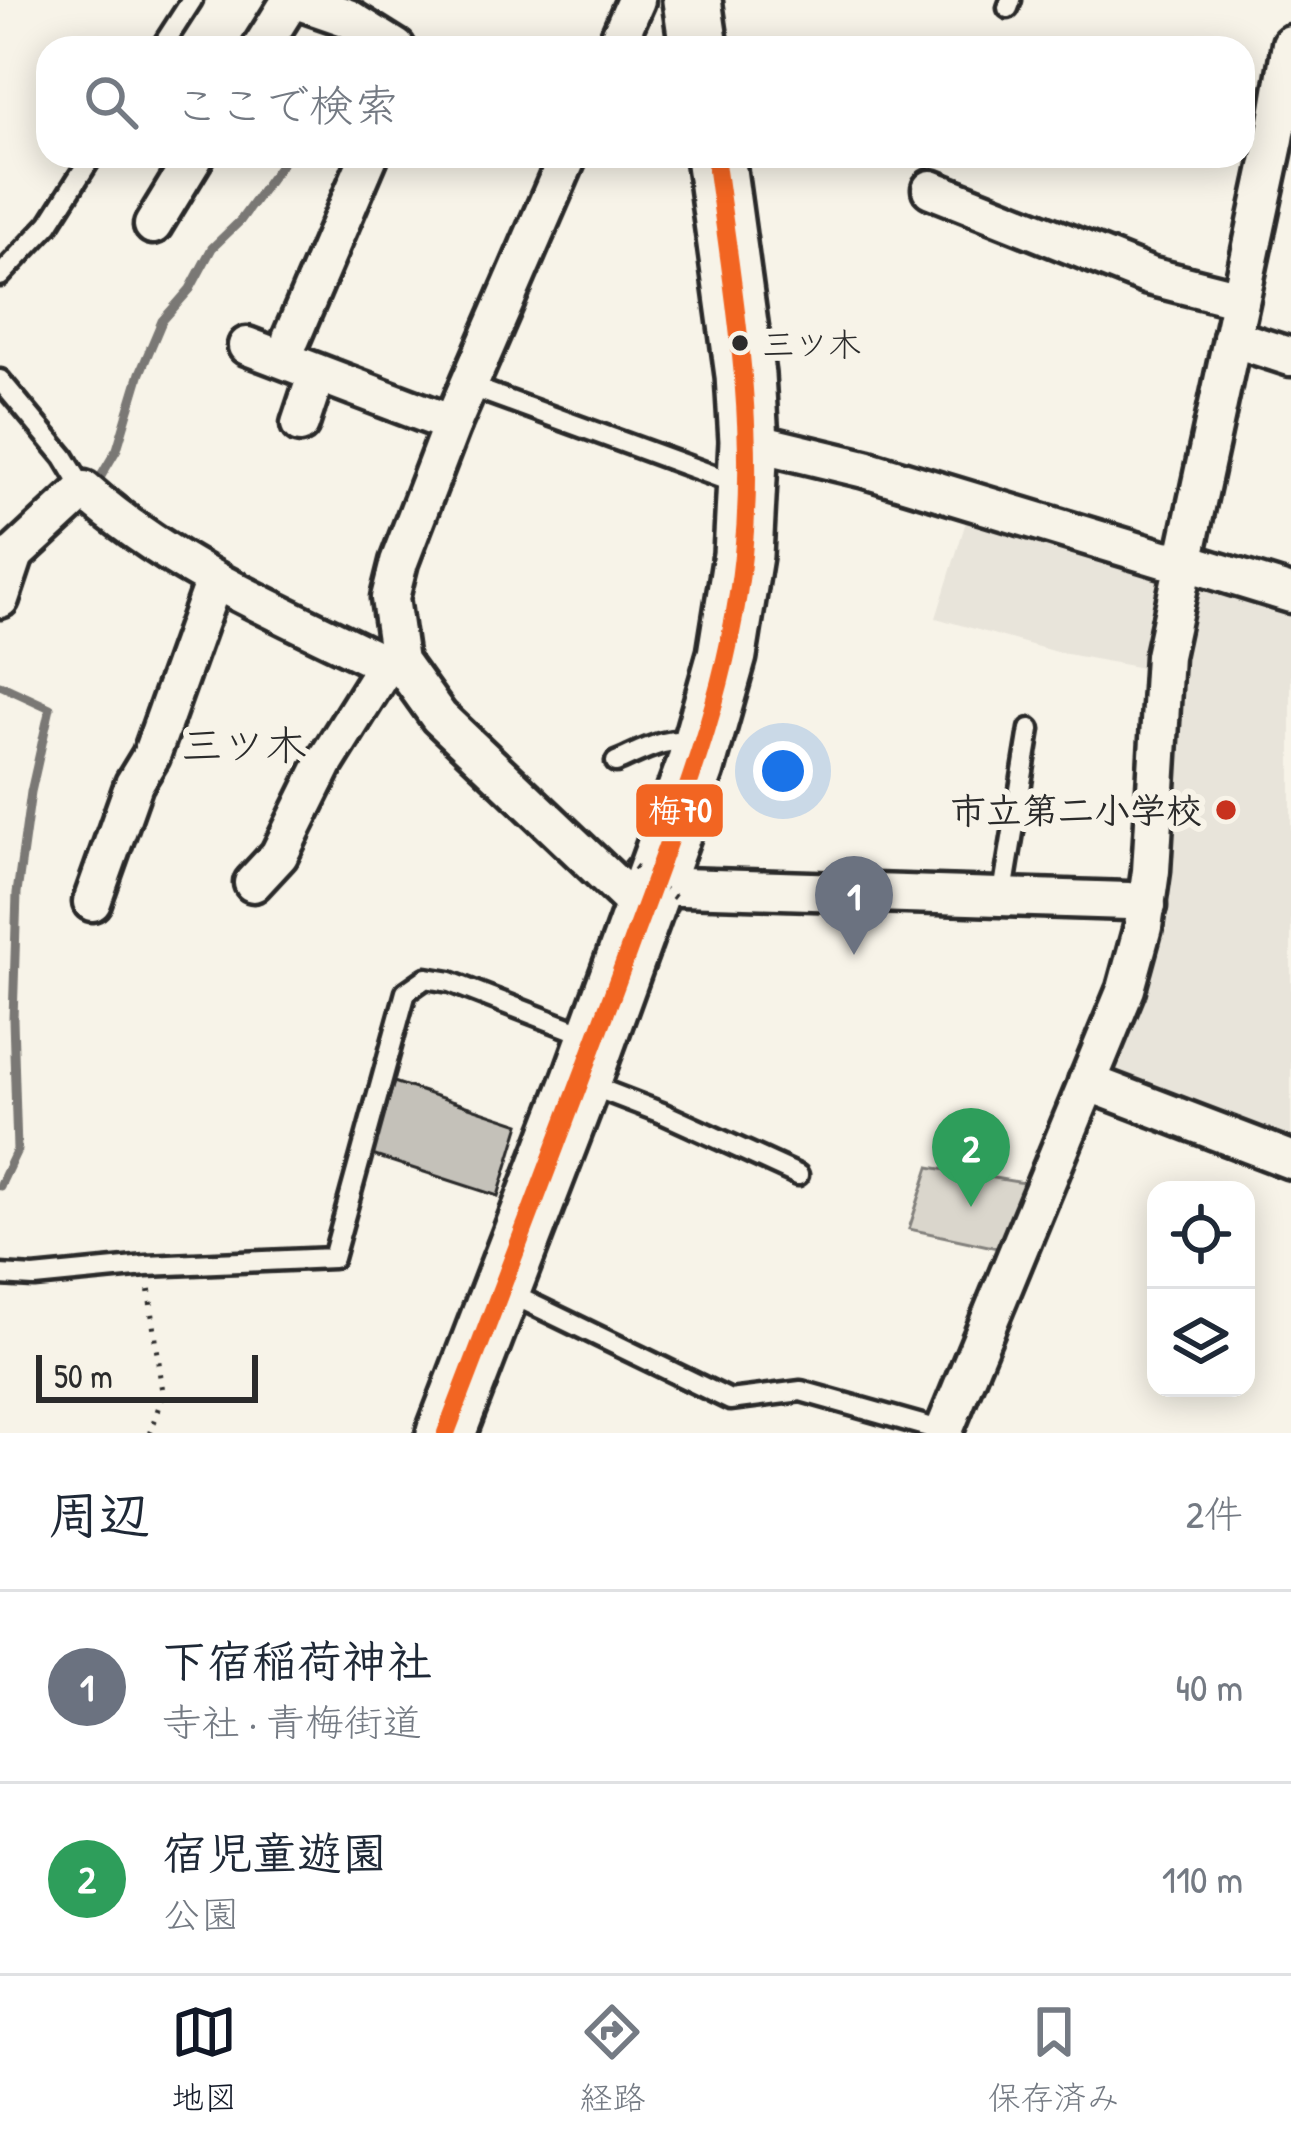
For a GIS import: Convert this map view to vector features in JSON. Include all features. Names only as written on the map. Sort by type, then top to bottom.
[{"type":"main road","points":[[692,0],[697,36]]},
{"type":"main road","points":[[446,1433],[588,1060],[718,696],[735,616],[748,464],[745,376],[717,168]]},
{"type":"street","points":[[269,36],[293,0],[350,9],[382,36]]},
{"type":"street","points":[[620,36],[636,0]]},
{"type":"street","points":[[944,1432],[1126,989],[1147,906],[1161,681],[1240,299],[1283,141],[1291,44]]},
{"type":"street","points":[[152,225],[188,168]]},
{"type":"street","points":[[291,340],[364,168]]},
{"type":"street","points":[[253,883],[279,855],[324,764],[393,663],[390,598],[399,562],[452,424],[563,168]]},
{"type":"street","points":[[931,189],[1149,276],[1240,299]]},
{"type":"street","points":[[1232,338],[1291,356]]},
{"type":"street","points":[[247,346],[452,424]]},
{"type":"street","points":[[300,424],[317,373]]},
{"type":"street","points":[[748,464],[865,469],[1291,594]]},
{"type":"street","points":[[0,599],[8,558],[84,490],[116,519],[214,580],[393,663],[440,717],[649,889],[858,891],[1147,906]]},
{"type":"street","points":[[92,902],[214,580]]},
{"type":"street","points":[[1087,1082],[1291,1160]]},
{"type":"lane","points":[[169,36],[192,0]]},
{"type":"lane","points":[[0,276],[49,224],[84,168]]},
{"type":"lane","points":[[0,380],[64,457],[84,490]]},
{"type":"lane","points":[[469,386],[748,464]]},
{"type":"lane","points":[[1002,899],[1030,729]]},
{"type":"lane","points":[[616,762],[663,742],[680,739],[702,745]]},
{"type":"lane","points":[[0,1275],[34,1277],[146,1266],[333,1258],[406,992],[425,978],[450,982],[588,1060],[662,1113],[798,1175]]},
{"type":"lane","points":[[502,1289],[730,1400],[801,1391],[944,1432]]},
{"type":"path","points":[[146,1266],[163,1396],[150,1433]]},
{"type":"shaded area","points":[[969,512],[1160,569],[1169,582],[1153,670],[1056,652],[936,618]]},
{"type":"shaded area","points":[[1191,581],[1291,606],[1291,1142],[1106,1072]]},
{"type":"shaded area","points":[[929,1167],[1036,1185],[1007,1250],[909,1229]]},
{"type":"building","points":[[394,1082],[520,1124],[498,1196],[372,1155]]},
{"type":"waterway","points":[[97,483],[117,449],[162,321],[190,289],[212,248],[240,221],[278,168]]},
{"type":"waterway","points":[[0,685],[50,708],[31,792],[17,893],[13,1019],[17,1150],[0,1186]]},
{"type":"transit line","name":"梅70","points":[[446,1433],[670,838],[702,746],[727,651],[743,555],[747,454],[741,355],[717,168]]},
{"type":"place","name":"三ツ木","points":[[740,343]]},
{"type":"place","name":"市立第二小学校","points":[[1226,810]]},
{"type":"place","name":"下宿稲荷神社","points":[[854,955]]},
{"type":"place","name":"宿児童遊園","points":[[971,1207]]},
{"type":"district","name":"三ツ木","points":[[244,745]]}]
